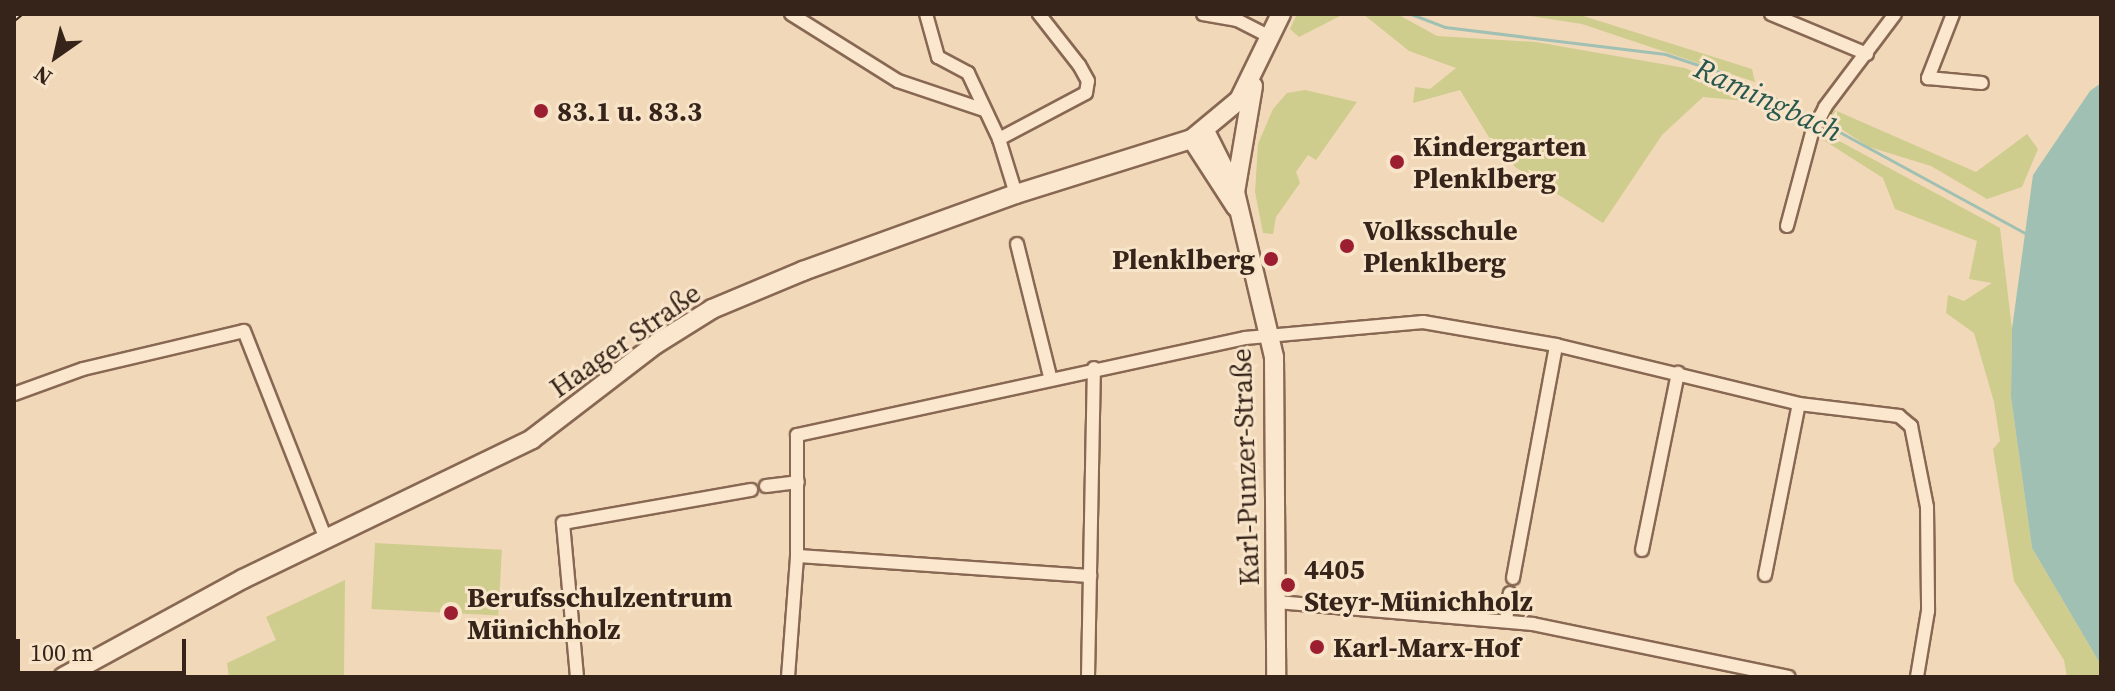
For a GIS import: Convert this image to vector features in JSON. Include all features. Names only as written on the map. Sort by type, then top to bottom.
[{"type":"main road","name":"Haager Straße","points":[[63,677],[326,539],[532,439],[712,309],[1016,194],[1198,135],[1239,100],[1258,68],[1281,14]]},
{"type":"main road","name":"Karl-Punzer-Straße","points":[[1236,201],[1241,132],[1258,68]]},
{"type":"main road","name":"Karl-Punzer-Straße","points":[[1198,135],[1236,201],[1269,334],[1275,377],[1276,677]]},
{"type":"street","points":[[791,14],[898,81],[984,110]]},
{"type":"street","points":[[926,14],[938,57],[968,73],[999,139],[1016,194]]},
{"type":"street","points":[[999,139],[1086,93],[1088,81],[1079,65],[1039,14]]},
{"type":"street","points":[[1203,14],[1237,20],[1271,37]]},
{"type":"street","points":[[1771,14],[1867,54]]},
{"type":"street","points":[[1787,226],[1812,133],[1825,107],[1895,14]]},
{"type":"street","points":[[1953,14],[1928,78],[1982,83]]},
{"type":"street","points":[[1017,244],[1050,376]]},
{"type":"street","points":[[788,677],[797,556],[797,435],[1050,376],[1269,334],[1451,323],[1678,373],[1799,404],[1876,409],[1899,416],[1911,426],[1927,507],[1930,566],[1917,677]]},
{"type":"street","points":[[14,394],[83,369],[240,330],[246,334],[291,461],[326,539]]},
{"type":"street","points":[[1513,578],[1556,345]]},
{"type":"street","points":[[1088,677],[1094,368]]},
{"type":"street","points":[[1642,550],[1678,373]]},
{"type":"street","points":[[1765,575],[1799,404]]},
{"type":"street","points":[[766,486],[798,482]]},
{"type":"street","points":[[577,677],[563,523],[751,490]]},
{"type":"street","points":[[797,556],[1090,576]]},
{"type":"street","points":[[1506,620],[1510,593]]},
{"type":"street","points":[[1277,602],[1506,620],[1789,677]]},
{"type":"shaded area","points":[[1297,14],[1344,14],[1299,37],[1290,29]]},
{"type":"shaded area","points":[[1363,14],[1397,14],[1437,36],[1536,42],[1685,68],[1767,103],[1703,97],[1662,135],[1603,223],[1515,167],[1506,154],[1501,157],[1460,90],[1413,103],[1415,87],[1430,89],[1456,68],[1409,51]]},
{"type":"shaded area","points":[[1517,14],[1577,14],[1752,69],[1755,82],[1582,24]]},
{"type":"shaded area","points":[[2101,83],[2101,665],[2032,548],[2011,397],[2012,329],[2033,175],[2090,91]]},
{"type":"shaded area","points":[[1305,90],[1357,102],[1316,160],[1308,155],[1296,172],[1300,183],[1276,217],[1273,234],[1263,233],[1255,192],[1258,144],[1273,109],[1287,93]]},
{"type":"shaded area","points":[[1830,108],[1976,172],[2027,134],[2038,149],[2022,187],[1987,199],[1931,166],[1869,147],[1824,118]]},
{"type":"shaded area","points":[[1819,130],[2000,228],[2012,329],[2011,397],[2032,548],[2101,665],[2101,677],[2067,677],[2064,660],[2014,581],[1993,449],[2000,441],[1994,402],[1974,333],[1946,313],[1948,295],[1964,301],[1992,283],[1969,279],[1977,241],[1895,209],[1883,178],[1817,136]]},
{"type":"shaded area","points":[[375,543],[502,550],[498,616],[372,609]]},
{"type":"shaded area","points":[[345,580],[344,677],[229,677],[227,663],[276,640],[266,617]]},
{"type":"waterway","name":"Ramingbach","points":[[1411,14],[1445,27],[1665,54],[1726,74],[1816,119]]},
{"type":"waterway","name":"Ramingbach","points":[[1823,123],[2027,234]]},
{"type":"railway","points":[[14,19],[20,14]]},
{"type":"place","name":"83.1 u. 83.3","points":[[541,111]]},
{"type":"place","name":"Kindergarten Plenklberg","points":[[1397,162]]},
{"type":"place","name":"Volksschule Plenklberg","points":[[1347,246]]},
{"type":"place","name":"Plenklberg","points":[[1271,259]]},
{"type":"place","name":"4405 Steyr-Münichholz","points":[[1288,585]]},
{"type":"place","name":"Berufsschulzentrum Münichholz","points":[[451,613]]},
{"type":"place","name":"Karl-Marx-Hof","points":[[1317,647]]}]
